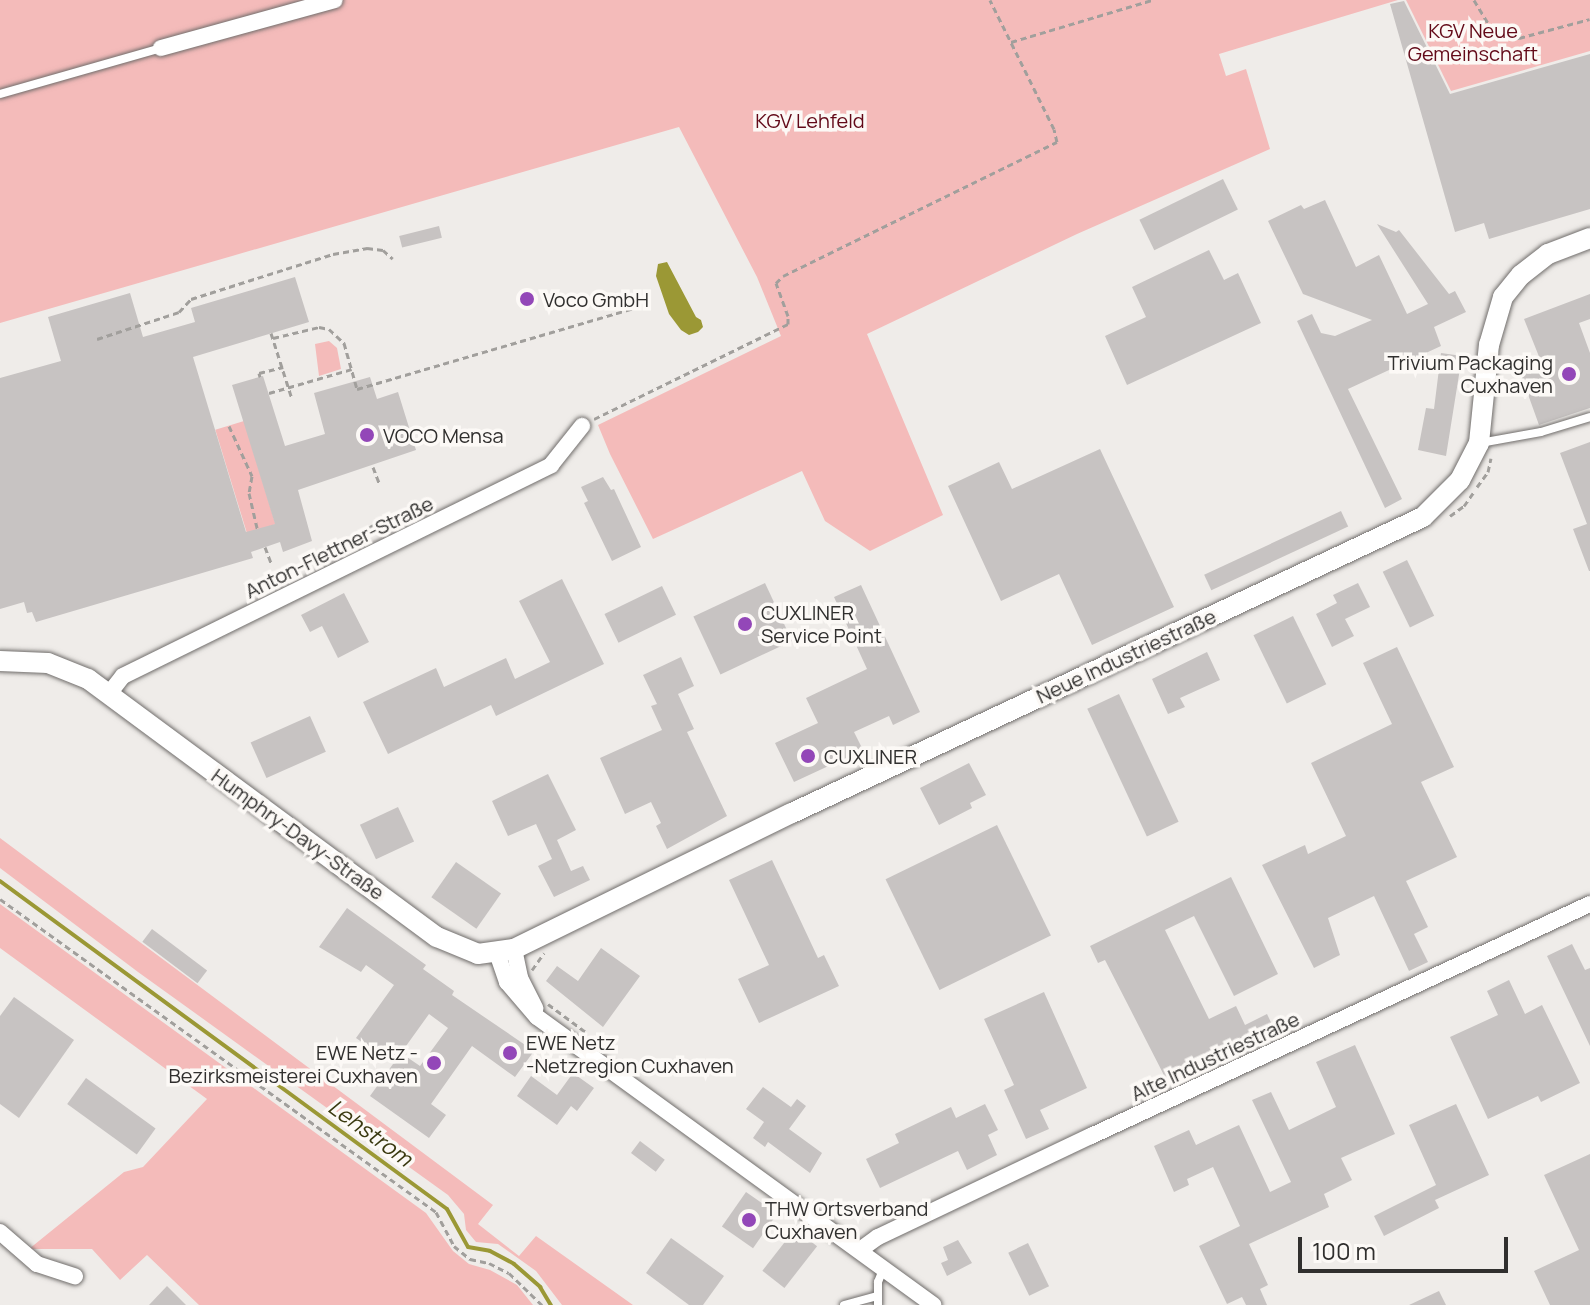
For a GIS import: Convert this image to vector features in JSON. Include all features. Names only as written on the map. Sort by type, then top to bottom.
[{"type":"street","points":[[161,48],[335,0]]},
{"type":"street","name":"Neue Industriestraße","points":[[505,951],[1411,523],[1449,495],[1479,443],[1489,345],[1503,297],[1521,275],[1548,254],[1590,238]]},
{"type":"street","name":"Anton-Flettner-Straße","points":[[108,695],[123,676],[551,465],[588,423]]},
{"type":"street","name":"Humphry-Davy-Straße","points":[[0,663],[46,670],[108,695],[437,937],[465,951],[505,951]]},
{"type":"street","name":"Alte Industriestraße","points":[[860,1250],[878,1237],[1590,904]]},
{"type":"street","points":[[505,951],[527,994],[546,1022],[934,1305]]},
{"type":"street","points":[[0,1232],[37,1264],[75,1276]]},
{"type":"lane","points":[[0,94],[161,48]]},
{"type":"lane","points":[[1479,443],[1541,432],[1590,417]]},
{"type":"lane","points":[[844,1305],[878,1300],[884,1267]]},
{"type":"path","points":[[588,423],[780,328],[790,320],[776,283],[783,276],[1057,142],[1054,129],[990,0]]},
{"type":"path","points":[[1011,42],[1152,0]]},
{"type":"path","points":[[1474,0],[1497,38],[1519,38],[1590,19]]},
{"type":"path","points":[[97,339],[179,312],[191,299],[333,254],[367,248],[383,250],[393,259]]},
{"type":"path","points":[[292,399],[272,336],[319,327],[329,329],[344,343],[357,389],[644,305]]},
{"type":"path","points":[[260,377],[259,373],[283,367]]},
{"type":"path","points":[[269,393],[352,369]]},
{"type":"path","points":[[229,426],[252,476],[249,493],[257,529]]},
{"type":"path","points":[[373,467],[379,483]]},
{"type":"path","points":[[322,549],[334,547],[388,517]]},
{"type":"path","points":[[265,547],[272,565]]},
{"type":"path","points":[[0,899],[436,1212],[454,1246],[470,1259],[489,1263],[509,1273],[542,1305]]},
{"type":"path","points":[[529,974],[547,947]]},
{"type":"path","points":[[545,1002],[594,1038]]},
{"type":"green space","name":"KGV Lehfeld","points":[[0,0],[1398,0],[1219,54],[1226,76],[1246,69],[1270,149],[1077,234],[867,334],[943,515],[870,551],[825,521],[802,471],[653,539],[610,454],[598,425],[781,336],[757,277],[679,127],[0,323]]},
{"type":"green space","name":"KGV Neue Gemeinschaft","points":[[1406,0],[1590,0],[1590,51],[1451,91]]},
{"type":"green space","points":[[329,341],[337,348],[341,369],[319,376],[315,344]]},
{"type":"green space","points":[[244,421],[276,524],[247,533],[215,430]]},
{"type":"green space","points":[[0,838],[493,1205],[478,1224],[519,1256],[536,1236],[633,1305],[562,1305],[536,1271],[498,1244],[476,1242],[466,1230],[464,1214],[448,1195],[138,972],[0,868]]},
{"type":"green space","points":[[0,904],[426,1213],[453,1251],[469,1264],[490,1270],[517,1285],[533,1305],[199,1305],[147,1255],[120,1280],[92,1249],[29,1249],[124,1172],[143,1167],[207,1099],[0,948]]},
{"type":"shaded area","points":[[667,262],[696,317],[701,320],[703,327],[698,332],[689,335],[669,314],[656,276],[658,264]]},
{"type":"building","points":[[1404,1],[1450,94],[1590,54],[1590,209],[1489,239],[1484,223],[1455,232],[1390,4]]},
{"type":"building","points":[[1223,179],[1238,210],[1154,250],[1139,220]]},
{"type":"building","points":[[1325,200],[1356,267],[1379,255],[1407,314],[1428,304],[1377,224],[1396,232],[1399,230],[1449,294],[1455,291],[1466,312],[1434,327],[1441,346],[1348,389],[1402,499],[1385,508],[1297,321],[1312,314],[1321,333],[1335,336],[1372,320],[1303,294],[1268,221],[1301,205],[1304,209]]},
{"type":"building","points":[[439,226],[442,238],[402,248],[399,236]]},
{"type":"building","points":[[1209,250],[1224,280],[1238,273],[1261,323],[1127,385],[1105,336],[1146,317],[1132,287]]},
{"type":"building","points":[[295,277],[309,322],[193,357],[246,532],[275,524],[232,385],[263,376],[285,446],[325,434],[314,393],[370,377],[377,399],[398,392],[416,450],[298,490],[312,541],[283,552],[280,542],[251,552],[253,558],[36,622],[32,612],[27,613],[24,602],[0,609],[0,378],[61,361],[48,317],[130,293],[143,337],[195,322],[191,308]]},
{"type":"building","points":[[1590,294],[1590,319],[1579,323],[1590,353],[1590,408],[1539,425],[1520,372],[1542,364],[1524,319]]},
{"type":"building","points":[[1441,353],[1462,356],[1446,456],[1418,450],[1426,408],[1434,409]]},
{"type":"building","points":[[1590,442],[1589,571],[1573,529],[1587,524],[1560,453]]},
{"type":"building","points":[[1100,449],[1174,607],[1092,645],[1059,574],[1001,601],[948,486],[999,462],[1012,489]]},
{"type":"building","points":[[603,477],[611,490],[614,489],[641,547],[612,561],[584,503],[588,501],[581,487]]},
{"type":"building","points":[[1341,511],[1348,526],[1211,590],[1204,575]]},
{"type":"building","points":[[1407,560],[1434,616],[1410,628],[1383,572]]},
{"type":"building","points":[[562,579],[604,664],[496,716],[491,705],[388,754],[363,702],[436,668],[444,687],[506,658],[515,679],[550,662],[519,601]]},
{"type":"building","points":[[765,583],[792,641],[720,674],[693,616]]},
{"type":"building","points":[[1358,583],[1370,607],[1345,619],[1354,636],[1332,647],[1316,614],[1337,603],[1333,595]]},
{"type":"building","points":[[861,585],[920,712],[893,725],[889,716],[854,732],[863,750],[794,782],[775,743],[818,723],[806,698],[867,669],[834,597]]},
{"type":"building","points":[[662,586],[676,615],[619,643],[604,614]]},
{"type":"building","points":[[344,593],[369,642],[338,658],[322,626],[310,632],[301,615]]},
{"type":"building","points":[[1293,616],[1326,684],[1287,704],[1253,635]]},
{"type":"building","points":[[1397,647],[1454,767],[1421,782],[1457,857],[1406,881],[1428,927],[1414,934],[1428,962],[1409,971],[1374,896],[1328,918],[1340,955],[1314,968],[1262,865],[1305,845],[1308,854],[1346,836],[1311,763],[1392,724],[1363,663]]},
{"type":"building","points":[[1207,652],[1220,680],[1180,698],[1185,707],[1168,714],[1152,679]]},
{"type":"building","points":[[681,657],[694,686],[678,694],[694,729],[687,732],[727,816],[667,849],[656,826],[661,823],[651,802],[625,814],[600,758],[662,730],[651,706],[657,704],[643,675]]},
{"type":"building","points":[[1119,694],[1179,822],[1147,837],[1087,709]]},
{"type":"building","points":[[310,716],[326,752],[266,778],[251,742]]},
{"type":"building","points":[[969,763],[986,795],[970,803],[972,808],[939,825],[920,788]]},
{"type":"building","points":[[548,774],[576,830],[557,840],[571,871],[583,866],[590,880],[554,897],[538,866],[552,859],[536,824],[508,836],[492,801]]},
{"type":"building","points":[[398,807],[414,841],[376,859],[360,825]]},
{"type":"building","points":[[997,825],[1051,936],[939,990],[886,879]]},
{"type":"building","points":[[772,860],[818,958],[824,955],[839,986],[759,1023],[738,979],[769,965],[729,880]]},
{"type":"building","points":[[456,862],[501,894],[476,929],[431,897]]},
{"type":"building","points":[[1231,877],[1278,974],[1234,996],[1194,916],[1165,930],[1209,1019],[1236,1006],[1245,1025],[1267,1014],[1275,1031],[1168,1083],[1105,960],[1098,963],[1090,946]]},
{"type":"building","points":[[347,908],[426,965],[423,969],[454,991],[452,995],[534,1051],[515,1077],[472,1046],[431,1104],[446,1115],[429,1138],[370,1096],[393,1064],[356,1038],[394,985],[366,965],[361,972],[319,947]],"holes":[[[429,1014],[448,1028],[420,1066],[401,1053]]]},
{"type":"building","points":[[152,929],[207,971],[197,983],[142,942]]},
{"type":"building","points":[[1572,944],[1585,970],[1590,968],[1590,1046],[1547,956]]},
{"type":"building","points":[[601,948],[640,976],[603,1027],[546,981],[557,966],[578,981]]},
{"type":"building","points":[[1509,980],[1525,1014],[1542,1005],[1580,1083],[1541,1102],[1538,1096],[1488,1119],[1450,1037],[1498,1015],[1487,991]]},
{"type":"building","points":[[1044,992],[1087,1088],[1040,1110],[1049,1129],[1026,1139],[1004,1090],[1014,1085],[984,1019]]},
{"type":"building","points":[[14,997],[74,1040],[19,1118],[0,1104],[0,1016]]},
{"type":"building","points":[[1355,1045],[1395,1134],[1341,1158],[1352,1180],[1324,1194],[1329,1207],[1249,1244],[1268,1285],[1260,1289],[1267,1305],[1246,1305],[1242,1297],[1227,1304],[1199,1246],[1240,1226],[1213,1167],[1187,1179],[1189,1185],[1174,1192],[1154,1146],[1189,1130],[1196,1145],[1239,1125],[1270,1192],[1291,1182],[1252,1100],[1271,1092],[1289,1130],[1336,1107],[1316,1062]]},
{"type":"building","points":[[573,1073],[594,1088],[577,1111],[571,1106],[557,1125],[517,1096],[531,1076],[557,1095]]},
{"type":"building","points":[[86,1078],[156,1129],[137,1154],[67,1104]]},
{"type":"building","points":[[763,1087],[791,1107],[797,1099],[806,1106],[789,1129],[822,1153],[810,1173],[768,1142],[765,1147],[753,1138],[764,1122],[746,1109]]},
{"type":"building","points":[[985,1104],[998,1130],[988,1135],[997,1155],[967,1170],[958,1151],[880,1188],[866,1159],[899,1143],[895,1134],[951,1107],[956,1118]]},
{"type":"building","points":[[1456,1104],[1489,1175],[1435,1200],[1439,1208],[1384,1236],[1374,1216],[1436,1185],[1409,1125]]},
{"type":"building","points":[[640,1141],[665,1160],[656,1172],[631,1153]]},
{"type":"building","points":[[1590,1154],[1590,1305],[1550,1305],[1534,1271],[1579,1250],[1544,1175]]},
{"type":"building","name":"THW Ortsverband Cuxhaven","points":[[746,1192],[777,1214],[753,1248],[722,1226]]},
{"type":"building","points":[[795,1229],[817,1246],[784,1288],[762,1271]]},
{"type":"building","points":[[671,1238],[724,1276],[703,1305],[689,1305],[646,1273]]},
{"type":"building","points":[[958,1240],[972,1263],[947,1276],[941,1263],[948,1260],[943,1247]]},
{"type":"building","points":[[1028,1243],[1049,1286],[1029,1296],[1008,1253]]},
{"type":"building","points":[[167,1286],[186,1305],[149,1305]]},
{"type":"building","points":[[1439,1291],[1446,1305],[1409,1305]]},
{"type":"waterway","name":"Lehstrom","points":[[0,881],[447,1209],[468,1247],[490,1251],[514,1264],[540,1287],[551,1305]]},
{"type":"place","name":"Voco GmbH","points":[[527,299]]},
{"type":"place","name":"Trivium Packaging Cuxhaven","points":[[1569,374]]},
{"type":"place","name":"VOCO Mensa","points":[[367,435]]},
{"type":"place","name":"CUXLINER Service Point","points":[[745,624]]},
{"type":"place","name":"CUXLINER","points":[[808,756]]},
{"type":"place","name":"EWE Netz -Netzregion Cuxhaven","points":[[510,1053]]},
{"type":"place","name":"EWE Netz - Bezirksmeisterei Cuxhaven","points":[[434,1063]]},
{"type":"place","name":"THW Ortsverband Cuxhaven","points":[[749,1220]]}]
